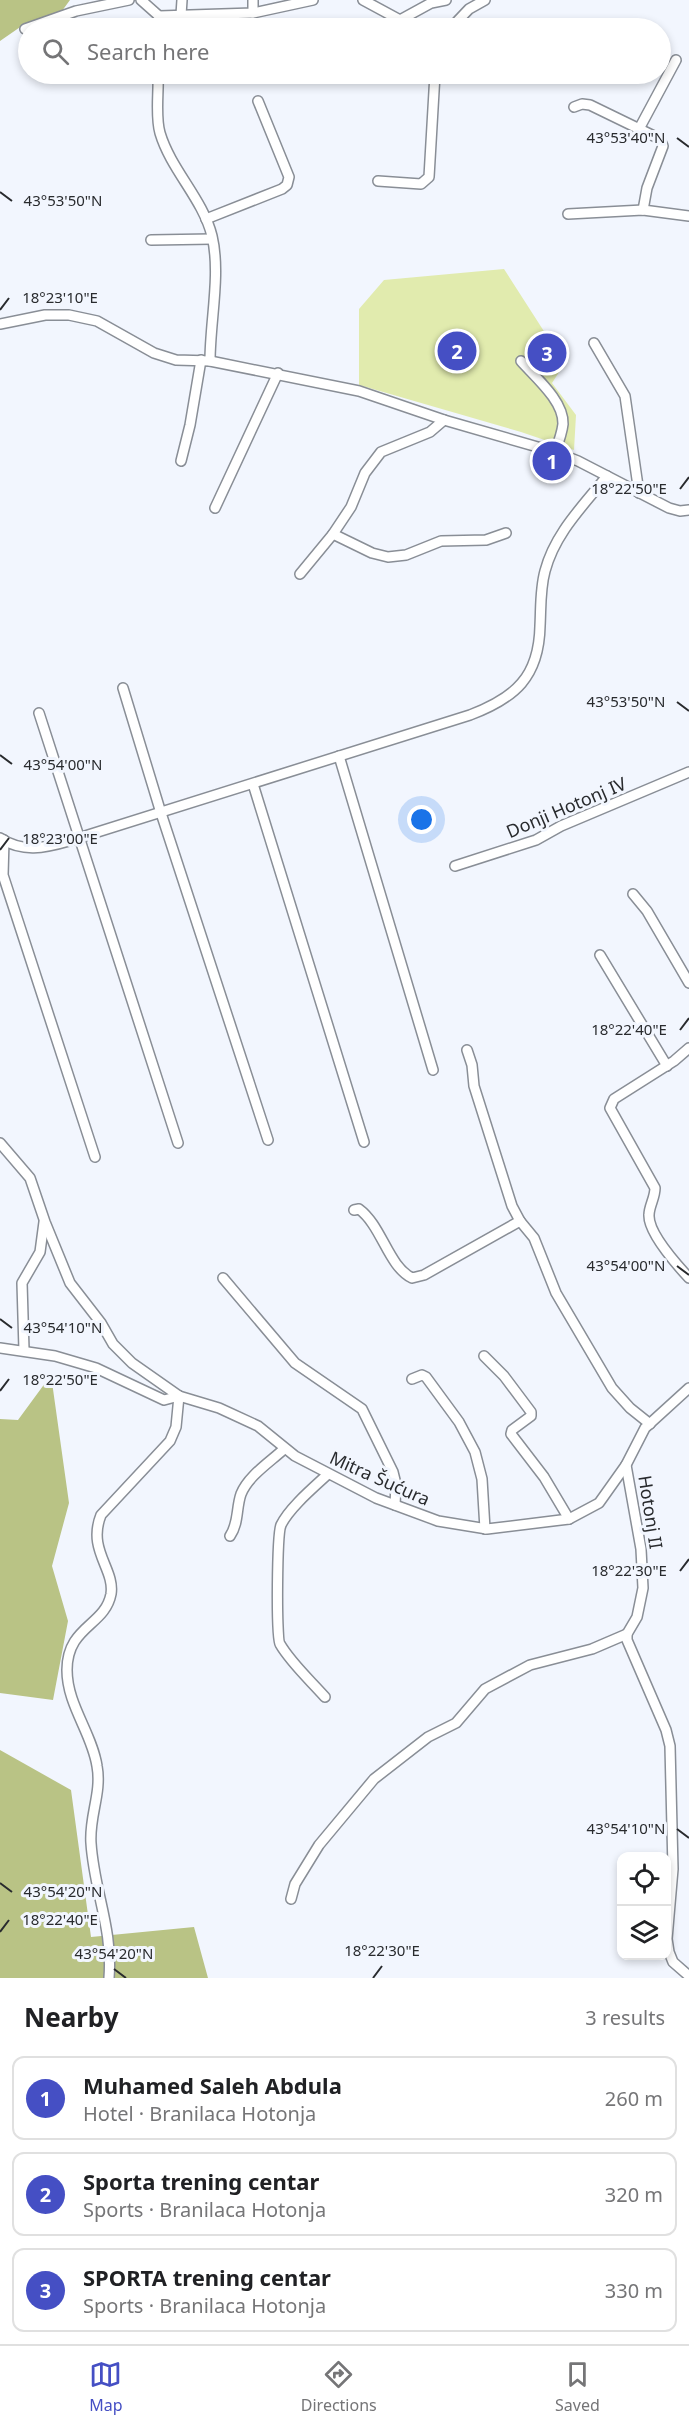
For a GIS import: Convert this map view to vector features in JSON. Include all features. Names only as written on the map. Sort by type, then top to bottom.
[{"type":"street","points":[[56,18],[76,11],[129,0]]},
{"type":"street","points":[[141,0],[159,16],[253,13],[312,0]]},
{"type":"street","points":[[181,15],[182,0]]},
{"type":"street","points":[[253,0],[253,13]]},
{"type":"street","points":[[363,0],[396,18]]},
{"type":"street","points":[[404,18],[432,2],[446,0]]},
{"type":"street","points":[[460,18],[469,9],[485,0]]},
{"type":"street","points":[[671,69],[676,60]]},
{"type":"street","points":[[158,84],[160,131],[206,219],[212,239],[215,280],[206,360],[181,461]]},
{"type":"street","points":[[378,181],[422,184],[426,181],[433,135],[435,84]]},
{"type":"street","points":[[639,129],[663,84]]},
{"type":"street","points":[[206,219],[287,185],[289,177],[258,101]]},
{"type":"street","points":[[574,107],[582,104],[590,105],[660,139],[663,146],[647,188],[643,210]]},
{"type":"street","points":[[568,214],[643,210],[689,216]]},
{"type":"street","points":[[151,240],[212,239]]},
{"type":"street","points":[[0,324],[45,315],[69,315],[97,321],[154,352],[176,360],[206,360],[359,391],[444,420],[555,452],[669,508],[680,511],[689,510]]},
{"type":"street","points":[[594,343],[625,396],[639,493]]},
{"type":"street","points":[[521,361],[554,400],[561,413],[563,424],[555,452]]},
{"type":"street","points":[[215,508],[279,373]]},
{"type":"street","points":[[300,574],[333,534],[351,507],[364,473],[381,452],[430,432],[444,420]]},
{"type":"street","points":[[95,1157],[3,875],[2,839],[23,848],[42,848],[253,784],[498,704],[522,684],[537,657],[542,588],[551,552],[559,535],[607,476]]},
{"type":"street","points":[[333,534],[372,553],[388,557],[406,555],[441,541],[486,540],[506,533]]},
{"type":"street","points":[[123,688],[161,813],[268,1140]]},
{"type":"street","points":[[39,713],[178,1143]]},
{"type":"street","points":[[339,756],[433,1070]]},
{"type":"street","name":"Donji Hotonj IV","points":[[455,866],[536,840],[561,826],[689,772]]},
{"type":"street","points":[[253,784],[364,1142]]},
{"type":"street","points":[[633,894],[647,911],[689,983]]},
{"type":"street","points":[[600,955],[667,1066]]},
{"type":"street","points":[[689,1048],[667,1066],[614,1099],[610,1108],[655,1188],[648,1216],[650,1223],[667,1252],[689,1278]]},
{"type":"street","points":[[467,1050],[472,1065],[474,1086],[512,1206],[520,1221],[534,1238],[556,1293],[612,1388],[630,1408],[650,1424]]},
{"type":"street","points":[[0,1143],[30,1178],[70,1283],[101,1323],[113,1344],[132,1363],[179,1396],[176,1427],[170,1441],[101,1515],[96,1526],[97,1540],[111,1587],[111,1596],[105,1609],[77,1636],[69,1655],[67,1670],[73,1702],[97,1765],[99,1791],[91,1824],[90,1840],[96,1880],[109,1934],[111,1954],[109,1978]]},
{"type":"street","points":[[354,1210],[359,1209],[365,1213],[401,1270],[412,1278],[424,1275],[520,1221]]},
{"type":"street","points":[[24,1350],[22,1283],[40,1252],[45,1222]]},
{"type":"street","points":[[223,1278],[295,1363],[362,1409],[393,1472],[396,1484],[394,1505]]},
{"type":"street","name":"Mitra Šućura","points":[[0,1348],[55,1356],[96,1368],[164,1400],[179,1396],[200,1400],[258,1426],[284,1449],[328,1474],[394,1505],[438,1521],[485,1529],[569,1519],[599,1503],[626,1465],[650,1424],[689,1388]]},
{"type":"street","points":[[484,1356],[504,1376],[531,1412],[531,1416],[512,1430],[511,1434],[544,1477],[569,1519]]},
{"type":"street","points":[[412,1379],[422,1375],[426,1377],[466,1433],[482,1479],[485,1529]]},
{"type":"street","points":[[230,1536],[236,1524],[242,1491],[255,1474],[284,1449]]},
{"type":"street","name":"Hotonj II","points":[[626,1465],[641,1549],[644,1588],[637,1617],[627,1634]]},
{"type":"street","points":[[325,1697],[285,1651],[277,1637],[279,1605],[277,1563],[281,1525],[296,1506],[328,1474]]},
{"type":"street","points":[[291,1899],[300,1875],[318,1845],[374,1779],[428,1737],[456,1724],[484,1689],[530,1665],[592,1648],[627,1634],[631,1651],[666,1730],[670,1746],[673,1869],[667,1939],[669,1952],[674,1962],[689,1976]]},
{"type":"green space","points":[[0,0],[70,0],[59,15],[47,18],[18,18],[18,29],[0,41]]},
{"type":"green space","points":[[504,269],[547,336],[563,366],[552,383],[576,415],[574,450],[521,432],[359,385],[359,309],[384,280]]},
{"type":"green space","points":[[51,1375],[69,1503],[52,1566],[68,1621],[53,1700],[0,1693],[0,1419],[18,1420]]},
{"type":"green space","points":[[0,1750],[71,1790],[91,1937],[194,1927],[208,1978],[0,1978]]},
{"type":"place","name":"Sporta trening centar","points":[[457,351]]},
{"type":"place","name":"SPORTA trening centar","points":[[547,353]]},
{"type":"place","name":"Muhamed Saleh Abdula","points":[[552,461]]}]
